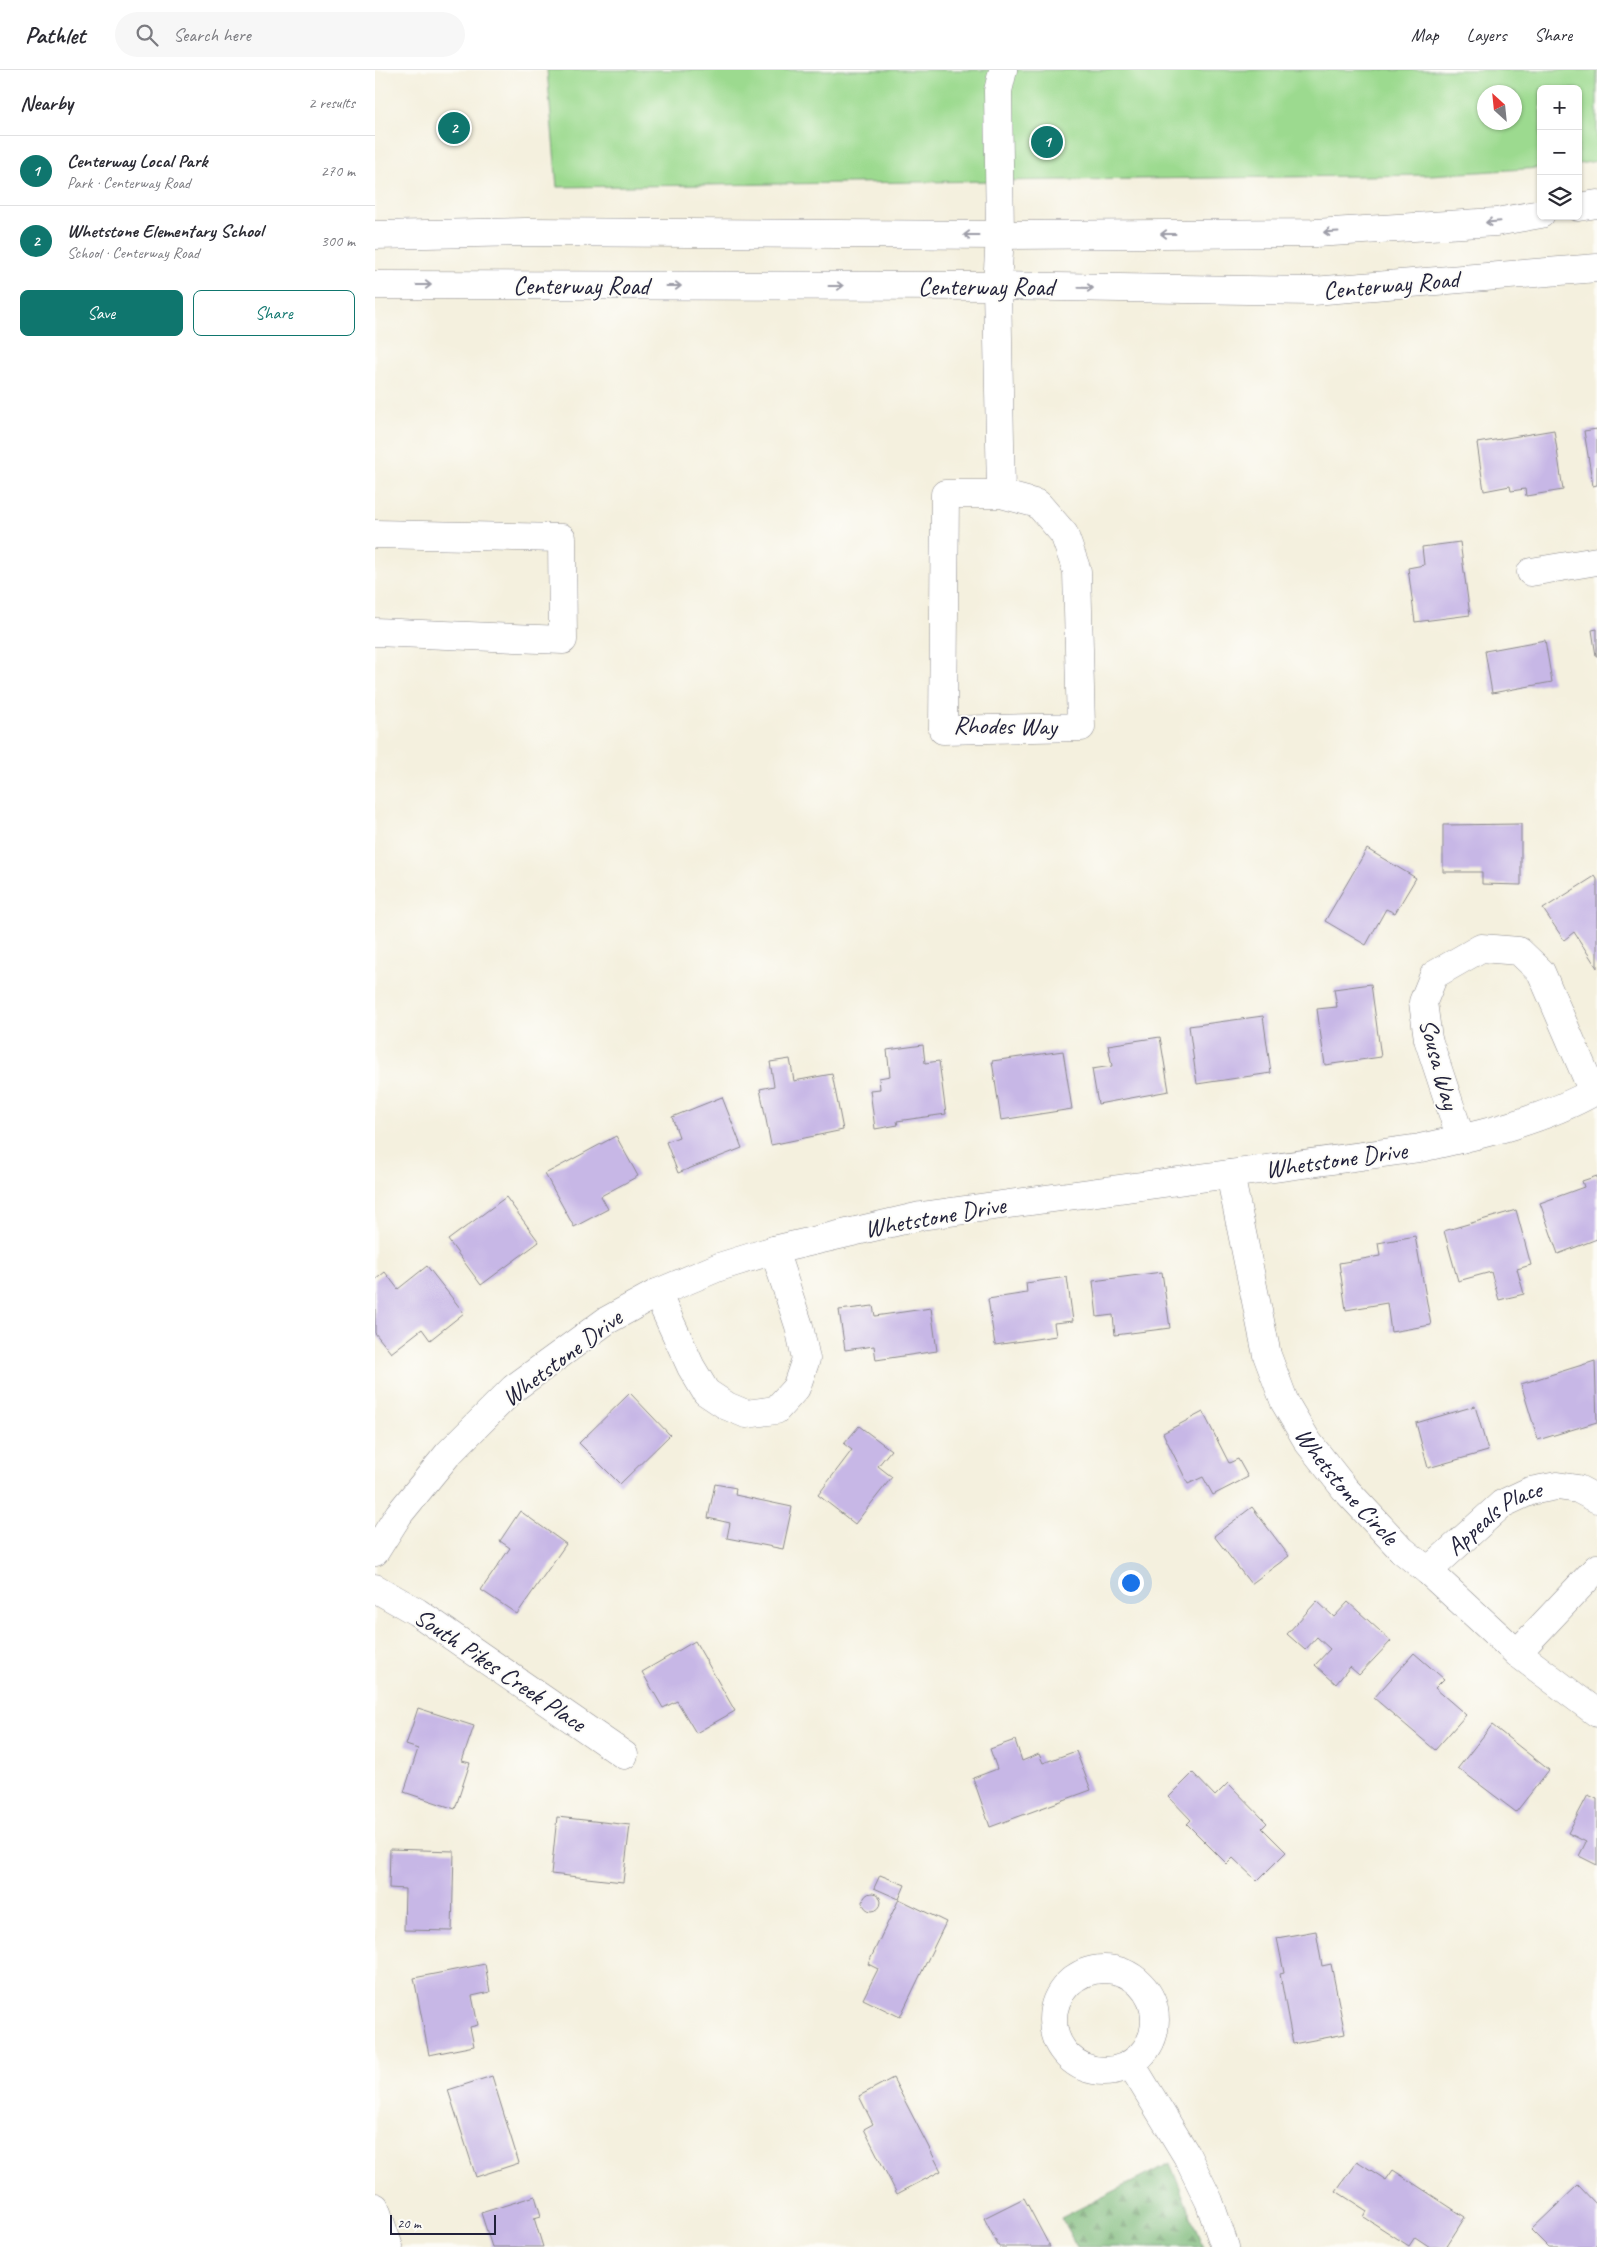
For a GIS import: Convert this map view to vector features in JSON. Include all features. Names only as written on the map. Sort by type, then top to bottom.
[{"type":"street","points":[[1001,494],[997,286],[999,235],[997,91],[1003,70]]},
{"type":"street","points":[[1582,206],[1597,204]]},
{"type":"street","name":"Centerway Road","points":[[375,235],[526,232],[999,235],[1315,233],[1496,222],[1537,215]]},
{"type":"street","name":"Centerway Road","points":[[375,285],[997,286],[1313,291],[1597,268]]},
{"type":"street","name":"Rhodes Way","points":[[945,494],[1001,494],[1038,504],[1064,534],[1077,572],[1081,727],[943,730],[945,494]]},
{"type":"street","points":[[375,534],[563,538],[563,640],[375,632]]},
{"type":"street","points":[[1531,572],[1597,561]]},
{"type":"street","name":"Sousa Way","points":[[1461,1139],[1428,1039],[1423,1002],[1435,974],[1481,948],[1519,951],[1541,972],[1595,1091]]},
{"type":"street","name":"Whetstone Drive","points":[[375,1552],[399,1514],[448,1454],[514,1388],[606,1321],[657,1293],[719,1267],[774,1250],[921,1216],[1420,1148],[1531,1120],[1595,1091]]},
{"type":"street","name":"Whetstone Circle","points":[[1230,1174],[1267,1355],[1285,1404],[1308,1442],[1345,1489],[1402,1550],[1429,1571],[1517,1653],[1597,1713]]},
{"type":"street","points":[[657,1293],[691,1367],[706,1392],[727,1406],[746,1414],[775,1410],[796,1388],[806,1359],[799,1326],[774,1250]]},
{"type":"street","name":"Appeals Place","points":[[1429,1571],[1501,1504],[1530,1491],[1557,1486],[1578,1488],[1597,1500]]},
{"type":"street","points":[[1517,1653],[1597,1568]]},
{"type":"street","name":"South Pikes Creek Place","points":[[375,1588],[417,1612],[624,1755]]},
{"type":"street","points":[[1131,2064],[1187,2156],[1209,2201],[1225,2247]]},
{"type":"street","points":[[375,2207],[389,2247]]},
{"type":"green space","points":[[547,70],[1597,70],[1597,161],[1582,163],[1582,85],[1537,85],[1537,168],[1430,175],[557,187]]},
{"type":"green space","points":[[1170,2163],[1203,2247],[1077,2247],[1061,2218]]},
{"type":"building","points":[[1597,429],[1597,485],[1593,486],[1584,431]]},
{"type":"building","points":[[1554,430],[1563,490],[1526,496],[1525,489],[1511,491],[1510,486],[1484,491],[1477,443]]},
{"type":"building","points":[[1460,542],[1470,615],[1415,622],[1408,568],[1424,565],[1422,547]]},
{"type":"building","points":[[1597,629],[1597,656],[1596,656],[1592,630]]},
{"type":"building","points":[[1545,640],[1552,682],[1492,693],[1485,651]]},
{"type":"building","points":[[1521,824],[1521,885],[1482,884],[1482,872],[1443,872],[1443,825]]},
{"type":"building","points":[[1367,849],[1416,878],[1395,913],[1386,909],[1366,945],[1325,921]]},
{"type":"building","points":[[1595,876],[1597,879],[1597,968],[1574,932],[1564,940],[1543,909]]},
{"type":"building","points":[[1371,984],[1381,1057],[1325,1065],[1317,1009],[1337,1007],[1334,989]]},
{"type":"building","points":[[1263,1016],[1271,1073],[1197,1084],[1189,1026]]},
{"type":"building","points":[[1160,1037],[1169,1091],[1098,1104],[1092,1069],[1112,1066],[1108,1045]]},
{"type":"building","points":[[923,1045],[925,1063],[939,1061],[946,1114],[897,1121],[898,1125],[875,1129],[870,1090],[880,1089],[879,1078],[890,1076],[887,1050]]},
{"type":"building","points":[[1063,1051],[1072,1109],[1001,1120],[992,1061]]},
{"type":"building","points":[[790,1059],[794,1081],[832,1074],[843,1130],[771,1145],[760,1089],[774,1086],[770,1062]]},
{"type":"building","points":[[722,1097],[742,1148],[678,1173],[666,1142],[679,1137],[672,1117]]},
{"type":"building","points":[[616,1136],[638,1176],[601,1196],[608,1209],[574,1227],[545,1174]]},
{"type":"building","points":[[1597,1176],[1597,1239],[1558,1254],[1540,1203],[1584,1187],[1582,1181]]},
{"type":"building","points":[[506,1197],[539,1242],[481,1285],[448,1240]]},
{"type":"building","points":[[1516,1210],[1531,1265],[1517,1269],[1524,1294],[1499,1300],[1491,1272],[1458,1281],[1444,1231]]},
{"type":"building","points":[[1415,1236],[1431,1325],[1391,1332],[1387,1303],[1346,1310],[1339,1263],[1380,1256],[1378,1243]]},
{"type":"building","points":[[427,1266],[464,1313],[430,1340],[422,1329],[391,1353],[375,1333],[375,1280],[385,1272],[398,1289]]},
{"type":"building","points":[[1162,1272],[1170,1328],[1115,1335],[1113,1315],[1097,1317],[1093,1281]]},
{"type":"building","points":[[1067,1277],[1073,1321],[1054,1323],[1056,1336],[995,1345],[988,1299],[1027,1293],[1026,1283]]},
{"type":"building","points":[[873,1306],[875,1316],[931,1308],[937,1351],[876,1360],[874,1346],[845,1350],[839,1310]]},
{"type":"building","points":[[1595,1361],[1597,1422],[1538,1440],[1521,1384]]},
{"type":"building","points":[[630,1393],[670,1435],[620,1484],[579,1443]]},
{"type":"building","points":[[1475,1406],[1488,1451],[1428,1468],[1416,1423]]},
{"type":"building","points":[[1203,1412],[1229,1463],[1238,1459],[1248,1477],[1213,1495],[1203,1477],[1188,1484],[1163,1433]]},
{"type":"building","points":[[859,1426],[891,1450],[878,1466],[892,1477],[855,1524],[818,1495],[852,1450],[844,1444]]},
{"type":"building","points":[[715,1484],[736,1488],[735,1495],[792,1507],[783,1549],[727,1538],[730,1523],[708,1518]]},
{"type":"building","points":[[1252,1507],[1289,1556],[1251,1584],[1214,1536]]},
{"type":"building","points":[[520,1511],[566,1544],[517,1614],[481,1590],[510,1548],[500,1541]]},
{"type":"building","points":[[1317,1601],[1334,1617],[1348,1602],[1391,1641],[1359,1675],[1350,1667],[1336,1684],[1315,1665],[1330,1649],[1317,1637],[1305,1650],[1287,1634]]},
{"type":"building","points":[[695,1641],[735,1711],[696,1733],[677,1701],[663,1708],[642,1672]]},
{"type":"building","points":[[1414,1653],[1444,1679],[1435,1688],[1466,1715],[1435,1750],[1374,1698]]},
{"type":"building","points":[[418,1708],[474,1726],[462,1761],[470,1763],[455,1809],[404,1792],[418,1749],[406,1745]]},
{"type":"building","points":[[1492,1725],[1549,1770],[1516,1812],[1458,1768]]},
{"type":"building","points":[[1015,1740],[1022,1761],[1039,1754],[1043,1763],[1076,1751],[1091,1790],[990,1827],[973,1778],[997,1769],[990,1749]]},
{"type":"building","points":[[1193,1773],[1215,1796],[1228,1783],[1267,1823],[1262,1828],[1286,1852],[1257,1881],[1233,1858],[1227,1864],[1187,1824],[1191,1820],[1169,1797]]},
{"type":"building","points":[[1588,1795],[1597,1799],[1597,1865],[1579,1856],[1586,1842],[1568,1833]]},
{"type":"building","points":[[557,1817],[630,1825],[623,1882],[551,1874]]},
{"type":"building","points":[[390,1849],[454,1851],[452,1931],[404,1930],[405,1889],[389,1888]]},
{"type":"building","points":[[880,1875],[905,1885],[899,1899],[874,1888]]},
{"type":"building","points":[[868,1893],[876,1893],[881,1898],[879,1909],[868,1911],[863,1906],[863,1898]]},
{"type":"building","points":[[899,1899],[946,1922],[900,2017],[863,1999],[878,1969],[868,1964]]},
{"type":"building","points":[[1316,1931],[1322,1966],[1331,1964],[1345,2034],[1293,2044],[1280,1974],[1284,1973],[1277,1938]]},
{"type":"building","points":[[485,1964],[490,1992],[472,1996],[478,2025],[470,2027],[474,2046],[429,2055],[414,1978]]},
{"type":"building","points":[[492,2076],[519,2163],[476,2177],[448,2090]]},
{"type":"building","points":[[893,2078],[941,2171],[897,2194],[864,2129],[873,2124],[859,2096]]},
{"type":"building","points":[[1357,2161],[1386,2180],[1393,2170],[1465,2217],[1446,2247],[1430,2247],[1415,2237],[1409,2246],[1364,2217],[1367,2211],[1336,2191]]},
{"type":"building","points":[[1578,2185],[1597,2205],[1597,2247],[1548,2247],[1531,2230]]},
{"type":"building","points":[[535,2196],[541,2216],[534,2218],[543,2247],[492,2247],[481,2213]]},
{"type":"building","points":[[1024,2198],[1050,2247],[999,2247],[984,2218]]},
{"type":"place","name":"Whetstone Elementary School","points":[[454,128]]},
{"type":"place","name":"Centerway Local Park","points":[[1047,142]]}]
